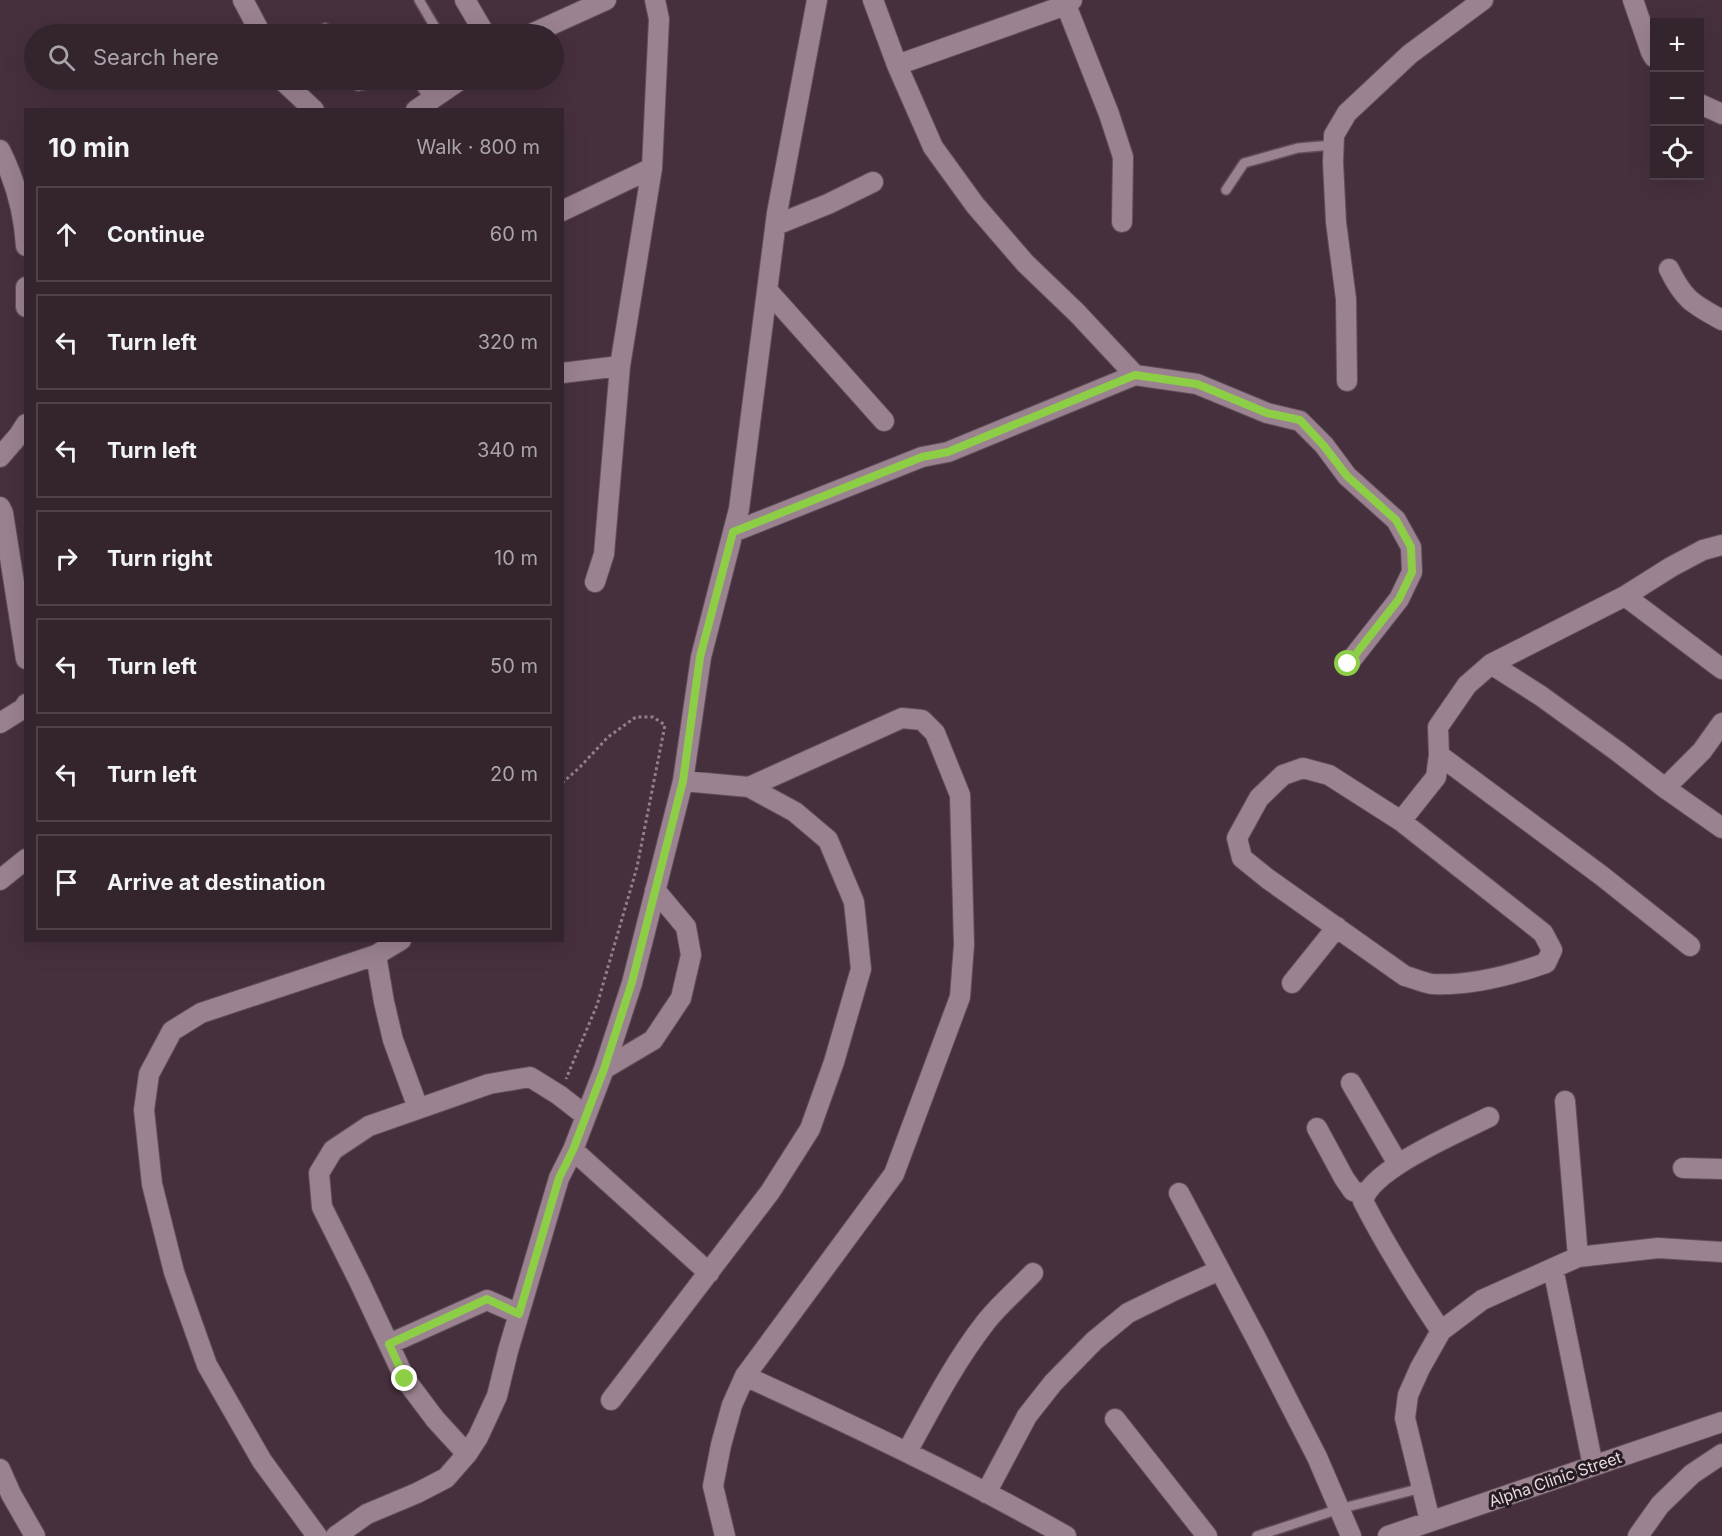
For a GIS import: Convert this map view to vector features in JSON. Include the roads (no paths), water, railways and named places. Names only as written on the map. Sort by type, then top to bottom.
[{"type":"street","points":[[243,0],[256,24]]},
{"type":"street","points":[[465,0],[479,24]]},
{"type":"street","points":[[553,24],[606,0]]},
{"type":"street","points":[[595,582],[604,555],[620,366],[652,168],[659,19],[655,0]]},
{"type":"street","points":[[336,1536],[367,1514],[446,1478],[478,1437],[497,1396],[559,1178],[573,1150],[604,1069],[632,982],[683,781],[700,657],[739,508],[776,225],[817,0]]},
{"type":"street","points":[[873,0],[897,65],[933,147],[975,206],[1025,263],[1077,313],[1135,375]]},
{"type":"street","points":[[1347,381],[1346,299],[1336,222],[1334,135],[1347,113],[1410,54],[1482,0]]},
{"type":"street","points":[[1633,0],[1650,49]]},
{"type":"street","points":[[897,65],[1069,3],[1123,158],[1122,222]]},
{"type":"street","points":[[293,90],[312,108]]},
{"type":"street","points":[[423,105],[445,90]]},
{"type":"street","points":[[1704,106],[1722,114]]},
{"type":"street","points":[[0,150],[10,168],[24,220]]},
{"type":"street","points":[[564,210],[652,168]]},
{"type":"street","points":[[776,225],[828,204],[873,182]]},
{"type":"street","points":[[1669,269],[1678,287],[1693,304],[1722,320]]},
{"type":"street","points":[[768,291],[884,421]]},
{"type":"street","points":[[564,373],[620,366]]},
{"type":"street","points":[[733,532],[922,457],[948,452],[1135,375],[1197,384],[1267,413],[1300,420],[1347,476],[1396,520],[1411,547],[1412,572],[1399,599],[1348,664]]},
{"type":"street","points":[[0,457],[24,427]]},
{"type":"street","points":[[0,507],[3,513],[24,646]]},
{"type":"street","points":[[1401,821],[1436,777],[1439,756],[1438,727],[1467,685],[1491,664],[1625,596],[1703,550],[1722,545]]},
{"type":"street","points":[[1625,596],[1722,669]]},
{"type":"street","points":[[1491,664],[1541,696],[1722,828]]},
{"type":"street","points":[[0,723],[24,708]]},
{"type":"street","points":[[725,1536],[713,1486],[732,1406],[745,1376],[894,1173],[960,997],[964,945],[960,795],[935,733],[922,720],[902,718],[749,787]]},
{"type":"street","points":[[1665,788],[1702,751],[1722,723]]},
{"type":"street","points":[[1439,756],[1602,876],[1690,945]]},
{"type":"street","points":[[1303,768],[1329,775],[1401,821],[1543,933],[1552,950],[1546,963],[1527,970],[1469,982],[1430,984],[1405,976],[1242,858],[1237,838],[1259,798],[1283,775],[1303,768]]},
{"type":"street","points":[[611,1400],[770,1192],[810,1129],[834,1062],[861,969],[854,902],[828,840],[795,812],[749,787],[683,781]]},
{"type":"street","points":[[0,880],[24,861]]},
{"type":"street","points":[[604,1069],[653,1040],[681,998],[691,955],[686,927],[656,890]]},
{"type":"street","points":[[1292,983],[1337,927]]},
{"type":"street","points":[[317,1536],[262,1461],[207,1365],[174,1272],[152,1184],[144,1110],[149,1074],[172,1031],[201,1013],[376,955],[398,942]]},
{"type":"street","points":[[376,955],[393,1040],[417,1108]]},
{"type":"street","points":[[467,1454],[435,1419],[405,1379],[322,1207],[319,1173],[333,1150],[369,1126],[489,1084],[530,1077],[559,1095],[586,1116]]},
{"type":"street","points":[[1351,1083],[1398,1164]]},
{"type":"street","points":[[1565,1101],[1578,1257]]},
{"type":"street","points":[[1442,1331],[1378,1231],[1363,1201],[1374,1182],[1398,1164],[1489,1117]]},
{"type":"street","points":[[1317,1128],[1353,1191],[1365,1194]]},
{"type":"street","points":[[573,1150],[709,1273]]},
{"type":"street","points":[[1683,1167],[1722,1169]]},
{"type":"street","points":[[1179,1193],[1317,1457],[1351,1536]]},
{"type":"street","points":[[1430,1521],[1405,1418],[1408,1395],[1419,1368],[1442,1331],[1482,1300],[1578,1257],[1658,1248],[1722,1252]]},
{"type":"street","points":[[1553,1268],[1593,1466]]},
{"type":"street","points":[[986,1493],[1027,1416],[1053,1383],[1094,1341],[1128,1313],[1220,1270]]},
{"type":"street","points":[[907,1452],[970,1344],[987,1320],[1033,1274]]},
{"type":"street","points":[[389,1344],[487,1299],[519,1314]]},
{"type":"street","points":[[745,1376],[907,1452],[1066,1536]]},
{"type":"street","points":[[1115,1419],[1207,1536]]},
{"type":"street","points":[[1720,1422],[1722,1443]]},
{"type":"street","name":"Alpha Clinic Street","points":[[1388,1536],[1720,1422]]},
{"type":"street","points":[[1638,1536],[1660,1505],[1692,1474],[1722,1454]]},
{"type":"street","points":[[0,1469],[10,1494],[35,1536]]},
{"type":"lane","points":[[419,0],[433,24]]},
{"type":"lane","points":[[419,90],[423,105]]},
{"type":"lane","points":[[1227,190],[1244,163],[1298,148],[1334,145]]},
{"type":"lane","points":[[1257,1536],[1339,1509],[1422,1488]]}]
